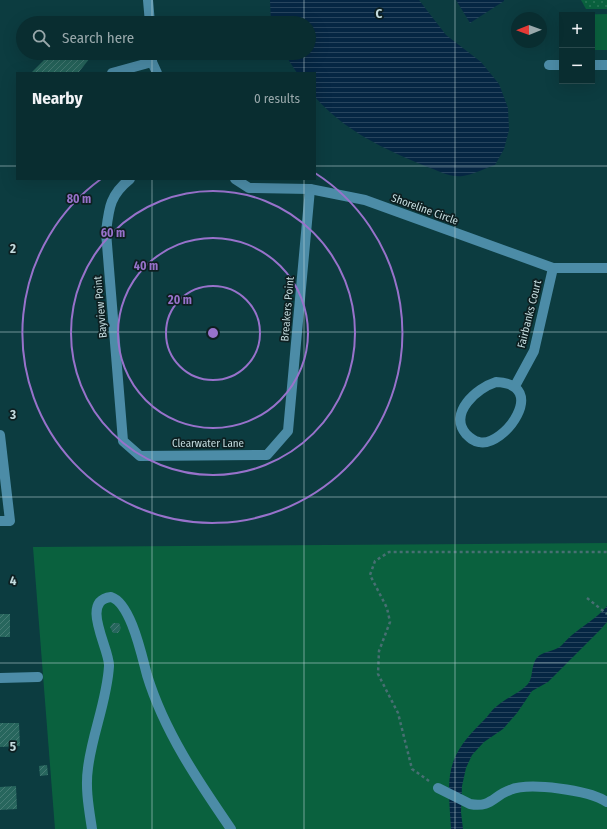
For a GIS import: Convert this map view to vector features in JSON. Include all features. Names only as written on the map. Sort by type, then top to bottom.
[{"type":"street","points":[[148,0],[149,16]]},
{"type":"street","points":[[115,72],[147,60]]},
{"type":"street","points":[[153,60],[157,72]]},
{"type":"street","points":[[549,65],[559,65]]},
{"type":"street","points":[[595,65],[607,65]]},
{"type":"street","name":"Bayview Point","points":[[123,441],[106,232],[109,204],[120,188],[129,180]]},
{"type":"street","name":"Shoreline Circle","points":[[237,180],[249,188],[310,189],[365,200],[553,268],[607,268]]},
{"type":"street","name":"Breakers Point","points":[[288,431],[310,189]]},
{"type":"street","name":"Fairbanks Court","points":[[515,386],[534,351],[553,268]]},
{"type":"street","points":[[496,382],[506,382],[515,386],[521,397],[521,408],[516,419],[489,443],[470,439],[462,429],[461,422],[462,409],[466,402],[486,385],[496,382]]},
{"type":"street","name":"Clearwater Lane","points":[[123,441],[140,456],[267,455],[288,431]]},
{"type":"street","points":[[0,435],[10,521],[0,521]]},
{"type":"street","points":[[92,829],[87,790],[87,770],[109,667],[97,622],[96,610],[101,602],[111,597],[119,601],[132,626],[152,692],[164,718],[196,777],[231,829]]},
{"type":"street","points":[[0,678],[38,677]]},
{"type":"street","points":[[438,788],[470,804],[486,804],[509,790],[527,787],[578,791],[593,795],[607,802]]},
{"type":"path","points":[[438,788],[412,769],[398,713],[378,674],[379,651],[390,622],[387,608],[370,576],[375,561],[390,552],[607,552]]},
{"type":"path","points":[[587,598],[607,614]]},
{"type":"green space","points":[[581,0],[607,0],[607,9],[586,9]]},
{"type":"green space","points":[[595,14],[607,14],[607,50],[595,50]]},
{"type":"green space","points":[[607,543],[607,829],[55,829],[33,547]]},
{"type":"water","points":[[270,0],[419,0],[446,35],[481,62],[499,84],[508,108],[509,130],[504,149],[495,165],[467,175],[448,175],[380,146],[352,129],[339,120],[316,98],[316,72],[296,72],[289,60],[316,60],[316,16],[271,16]]},
{"type":"water","points":[[456,0],[504,0],[504,1],[470,23]]},
{"type":"water","points":[[607,606],[607,622],[601,629],[548,682],[532,691],[517,713],[503,729],[484,742],[472,755],[466,768],[462,786],[461,812],[463,829],[451,829],[449,782],[451,770],[461,747],[495,708],[527,685],[531,678],[534,662],[540,655],[560,647]]},
{"type":"building","points":[[44,60],[88,60],[79,72],[32,72]]},
{"type":"building","points":[[0,614],[10,614],[10,637],[0,637]]},
{"type":"building","points":[[113,623],[119,623],[121,628],[118,633],[113,633],[110,627]]},
{"type":"building","points":[[0,723],[19,723],[20,746],[0,747]]},
{"type":"building","points":[[47,765],[48,775],[40,776],[39,766]]},
{"type":"building","points":[[16,786],[17,809],[0,810],[0,787]]}]
